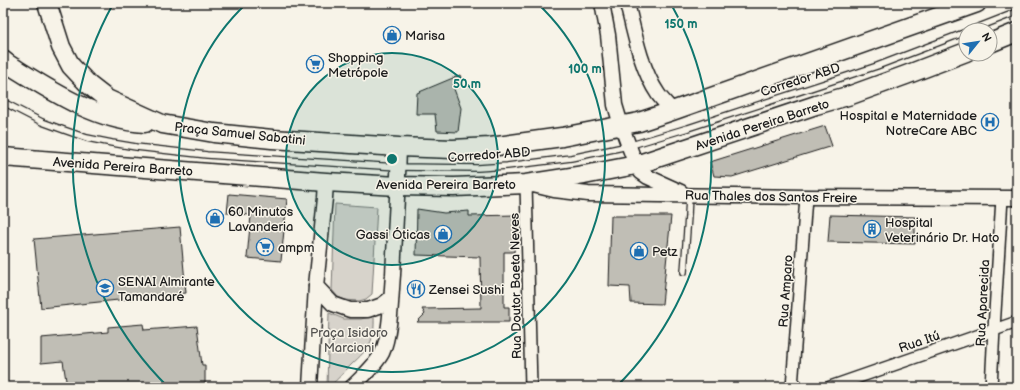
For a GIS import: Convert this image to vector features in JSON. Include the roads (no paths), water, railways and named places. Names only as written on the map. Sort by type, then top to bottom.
[{"type":"main road","name":"Praça Samuel Sabatini","points":[[47,3],[61,47],[71,66],[89,85],[107,99],[162,124],[214,133],[272,139],[399,147]]},
{"type":"main road","points":[[399,147],[453,149],[490,147],[562,137],[639,122],[977,3]]},
{"type":"main road","points":[[998,40],[1017,32]]},
{"type":"main road","name":"Avenida Pereira Barreto","points":[[3,158],[398,186],[454,187],[526,184],[636,165],[816,105],[851,95],[958,55]]},
{"type":"main road","points":[[3,60],[57,94],[80,106],[111,117],[137,123],[162,124]]},
{"type":"street","points":[[602,3],[608,35],[615,105],[628,146],[636,165],[641,172],[648,177],[689,195]]},
{"type":"street","points":[[627,3],[637,41],[650,78],[658,94],[672,111]]},
{"type":"street","points":[[352,387],[366,373],[382,352],[388,333],[398,186],[399,147]]},
{"type":"street","points":[[310,387],[316,286],[326,182]]},
{"type":"street","name":"Rua Thales dos Santos Freire","points":[[526,184],[554,190],[588,194],[1017,198]]},
{"type":"street","name":"Rua Doutor Baeta Neves","points":[[526,184],[531,387]]},
{"type":"street","name":"Rua Amparo","points":[[792,387],[806,197]]},
{"type":"street","name":"Rua Aparecida","points":[[991,387],[1002,198]]},
{"type":"street","points":[[316,286],[333,304],[350,310],[368,310],[382,305],[391,298]]},
{"type":"street","name":"Rua Itú","points":[[830,387],[1017,322]]},
{"type":"lane","points":[[991,22],[1017,12]]},
{"type":"lane","name":"Corredor ABD","points":[[3,102],[42,122],[87,138],[112,144],[207,155],[398,168],[478,168],[507,166],[571,158],[628,146],[877,66],[958,35]]},
{"type":"lane","points":[[684,272],[689,195]]},
{"type":"place","name":"Marisa","points":[[392,35]]},
{"type":"place","name":"Shopping Metrópole","points":[[315,64]]},
{"type":"place","name":"Hospital e Maternidade NotreCare ABC","points":[[990,122]]},
{"type":"place","name":"60 Minutos Lavanderia","points":[[215,218]]},
{"type":"place","name":"Hospital Veterinário Dr. Hato","points":[[872,229]]},
{"type":"place","name":"Gassi Óticas","points":[[443,234]]},
{"type":"place","name":"ampm","points":[[265,247]]},
{"type":"place","name":"Petz","points":[[639,251]]},
{"type":"place","name":"SENAI Almirante Tamandaré","points":[[105,288]]},
{"type":"place","name":"Zensei Sushi","points":[[416,289]]},
{"type":"park label","name":"Praça Isidoro Marcioni","points":[[349,340]]}]
